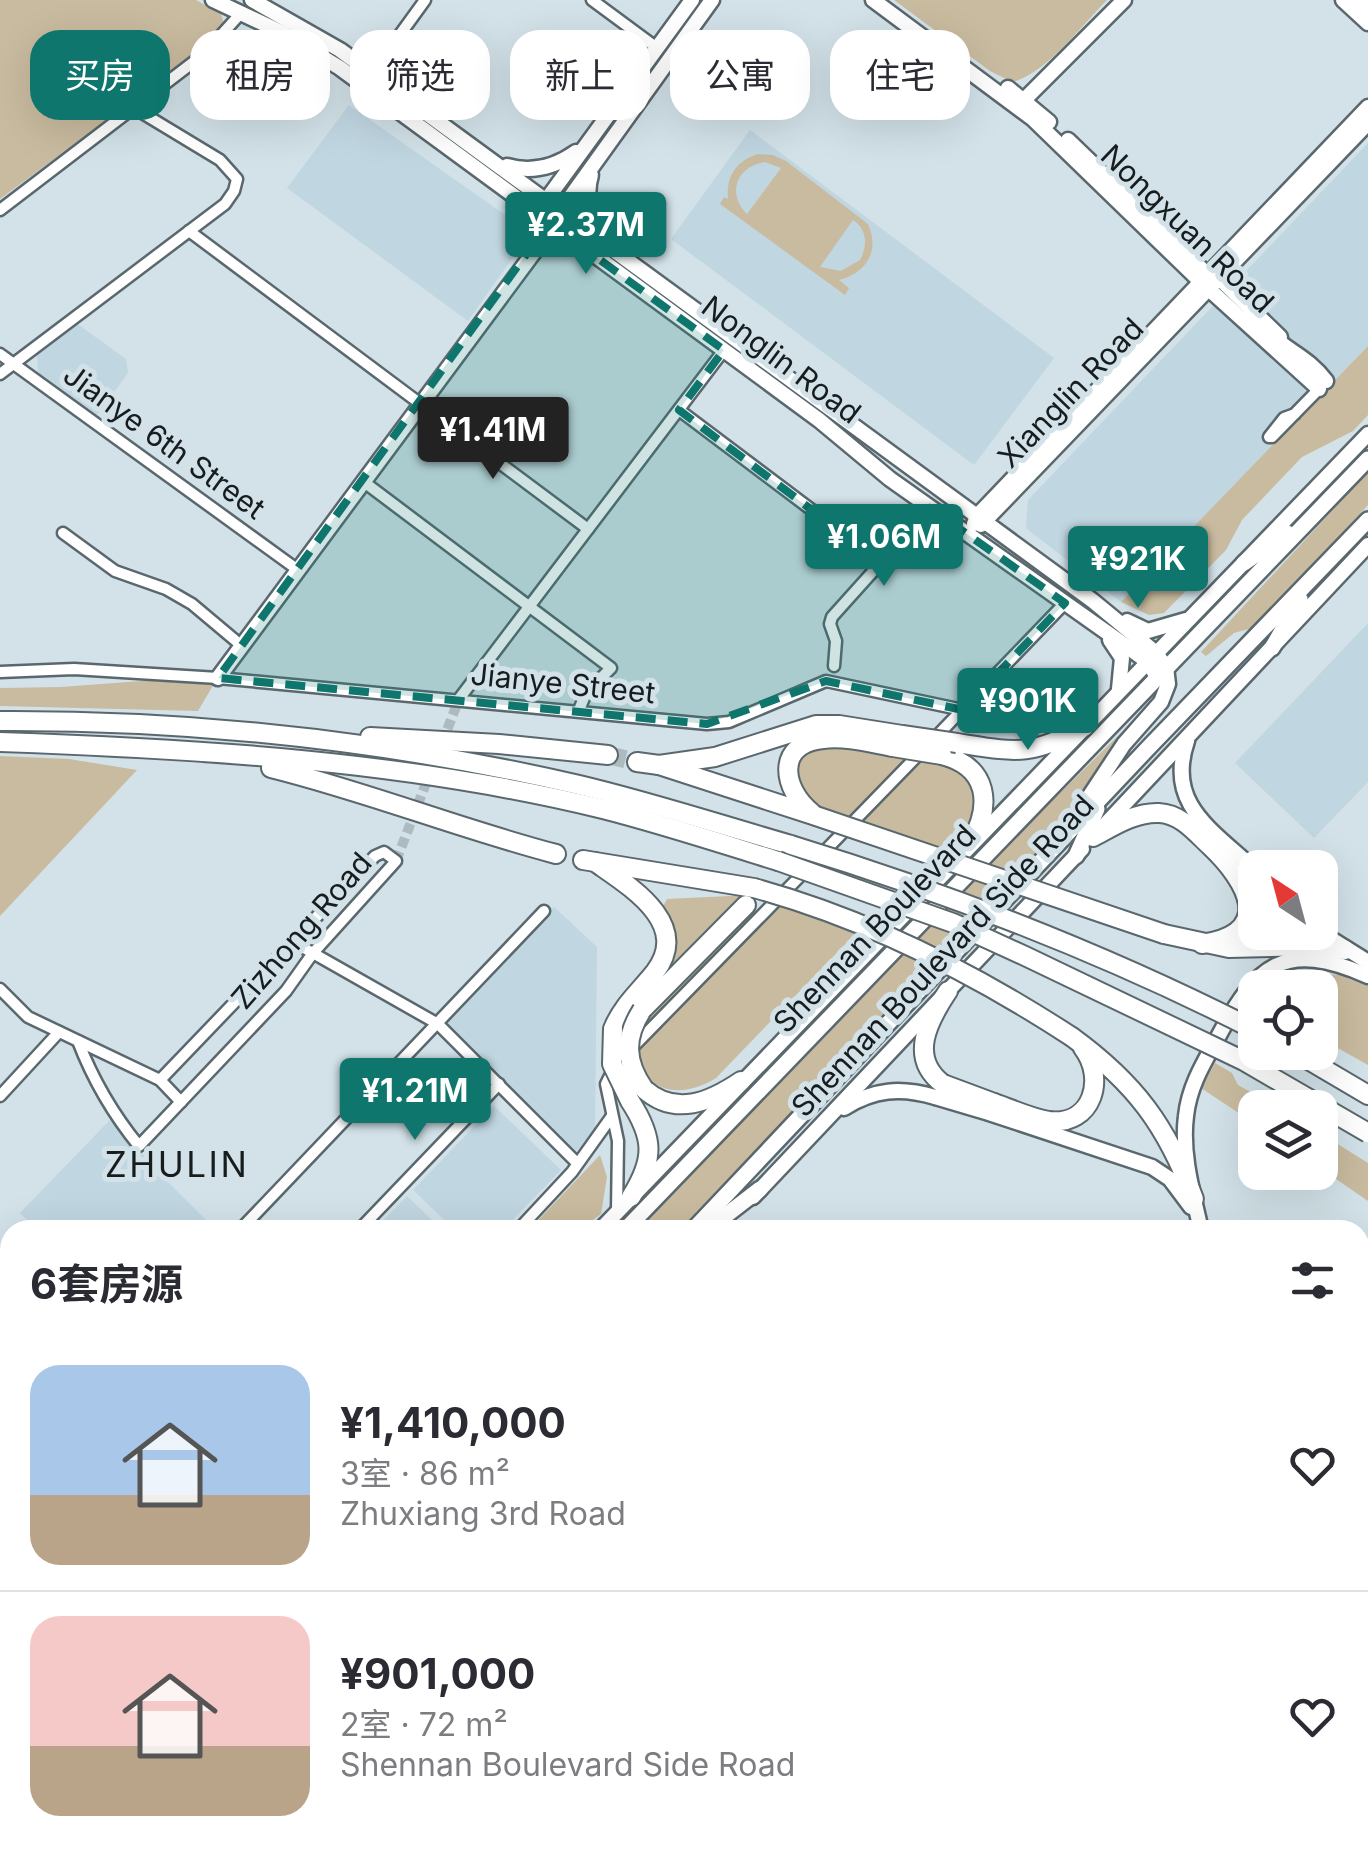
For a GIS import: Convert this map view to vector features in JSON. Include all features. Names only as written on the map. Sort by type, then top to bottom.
[{"type":"highway","points":[[0,721],[132,722],[499,744],[608,755]]},
{"type":"highway","points":[[659,765],[716,757],[816,725],[840,725],[898,741]]},
{"type":"highway","points":[[816,816],[797,800],[788,784],[789,767],[800,748],[825,738],[898,741],[950,749],[1030,751],[1084,727]]},
{"type":"highway","points":[[242,729],[508,769],[584,786],[791,846],[985,910],[1170,987],[1238,1021]]},
{"type":"highway","points":[[0,742],[192,752],[348,767],[523,792],[602,809],[778,861],[954,923],[1244,1061],[1368,1133]]},
{"type":"highway","points":[[950,749],[984,790],[984,814],[971,842]]},
{"type":"highway","points":[[192,752],[345,786],[472,832],[556,854]]},
{"type":"highway","points":[[637,762],[659,765],[816,816],[1164,934],[1246,950],[1313,946],[1346,950]]},
{"type":"highway","points":[[1093,836],[1130,818],[1160,813],[1198,825],[1232,857],[1250,910],[1240,929],[1218,942],[1202,944]]},
{"type":"highway","points":[[741,1081],[712,1098],[690,1105],[637,1095],[614,1073],[610,1054],[613,1030],[622,1010],[662,962],[666,935],[660,917],[644,899],[588,861],[750,897],[788,898],[917,950],[1001,994],[1072,1037],[1120,1074],[1147,1105],[1170,1141],[1194,1200]]},
{"type":"highway","points":[[631,1197],[644,1175],[649,1151],[631,1067],[630,1032],[642,1010],[750,897]]},
{"type":"highway","points":[[948,992],[928,1026],[923,1047],[928,1070],[939,1090],[991,1108],[1048,1120],[1067,1119],[1083,1110],[1094,1095],[1095,1072],[1088,1055],[1072,1037]]},
{"type":"highway","points":[[1326,1070],[1368,1095]]},
{"type":"main road","name":"Nonglin Road","points":[[213,0],[350,70]]},
{"type":"main road","name":"Nonglin Road","points":[[252,0],[308,30],[350,65]]},
{"type":"main road","points":[[218,678],[540,244],[548,223],[547,199],[692,0]]},
{"type":"main road","points":[[548,223],[712,0]]},
{"type":"main road","name":"Nongxuan Road","points":[[873,0],[1020,101]]},
{"type":"main road","name":"Nongxuan Road","points":[[888,0],[1020,101],[1280,344],[1300,353],[1318,385]]},
{"type":"main road","points":[[1020,101],[1112,0]]},
{"type":"main road","points":[[1020,101],[1124,0]]},
{"type":"main road","points":[[1344,0],[1368,23]]},
{"type":"main road","points":[[1358,0],[1368,9]]},
{"type":"main road","name":"Xianglin Road","points":[[968,534],[1368,107]]},
{"type":"main road","name":"Nonglin Road","points":[[419,120],[548,223],[724,350],[930,508],[1104,632],[1157,665]]},
{"type":"main road","name":"Nonglin Road","points":[[431,120],[547,199],[1093,601],[1157,665]]},
{"type":"main road","name":"Xianglin Road","points":[[1210,280],[1368,122]]},
{"type":"main road","points":[[493,160],[524,170],[554,165],[592,138]]},
{"type":"main road","points":[[600,156],[588,182],[589,202],[592,218],[611,248]]},
{"type":"main road","name":"Nongxuan Road","points":[[1210,280],[1318,385]]},
{"type":"main road","name":"Shennan Boulevard Side Road","points":[[609,1220],[1084,727],[1117,694],[1157,665],[1195,614],[1368,434]]},
{"type":"main road","name":"Shennan Boulevard","points":[[634,1220],[1157,665],[1368,458]]},
{"type":"main road","points":[[1244,564],[1318,510]]},
{"type":"main road","points":[[981,519],[989,536],[1060,588],[1064,602]]},
{"type":"main road","name":"Shennan Boulevard","points":[[702,1220],[1368,520]]},
{"type":"main road","name":"Shennan Boulevard Side Road","points":[[731,1220],[1368,545]]},
{"type":"main road","points":[[1272,648],[1312,579]]},
{"type":"main road","points":[[1093,601],[1140,629],[1171,626],[1195,614]]},
{"type":"main road","points":[[1104,632],[1122,658],[1122,682],[1117,694]]},
{"type":"main road","name":"Shennan Boulevard","points":[[1062,839],[1124,744],[1160,702],[1168,684],[1157,665]]},
{"type":"main road","points":[[1189,736],[1179,768],[1180,781],[1198,825]]},
{"type":"main road","points":[[1076,856],[1110,788]]},
{"type":"main road","points":[[1232,857],[1238,860]]},
{"type":"main road","points":[[1338,944],[1368,962]]},
{"type":"main road","points":[[1199,1220],[1185,1148],[1189,1098],[1194,1080],[1245,989],[1268,970],[1294,960],[1324,960],[1368,976]]},
{"type":"main road","points":[[713,1137],[741,1081]]},
{"type":"main road","points":[[823,1124],[856,1100],[880,1092],[939,1090]]},
{"type":"main road","points":[[991,1108],[1152,1167],[1170,1178],[1196,1220]]},
{"type":"main road","points":[[720,1220],[760,1189]]},
{"type":"street","points":[[403,30],[425,0]]},
{"type":"street","points":[[592,0],[657,48]]},
{"type":"street","points":[[170,80],[204,54],[242,12]]},
{"type":"street","points":[[0,210],[118,120]]},
{"type":"street","points":[[0,374],[230,198],[236,185],[235,174],[220,160],[154,120]]},
{"type":"street","points":[[189,231],[588,529]]},
{"type":"street","points":[[459,699],[724,350]]},
{"type":"street","name":"Jianye 6th Street","points":[[0,354],[298,570]]},
{"type":"street","points":[[1294,414],[1318,385]]},
{"type":"street","points":[[678,410],[881,562]]},
{"type":"street","points":[[364,482],[611,668],[586,693],[579,710]]},
{"type":"street","points":[[834,666],[836,641],[830,624],[832,617],[930,508]]},
{"type":"street","points":[[63,533],[115,571],[166,589],[192,604],[242,646]]},
{"type":"street","points":[[617,1212],[618,1141],[606,1084],[612,1070],[1064,602]]},
{"type":"street","name":"Jianye Street","points":[[0,672],[74,669],[218,678],[722,723],[826,681],[962,710]]},
{"type":"street","name":"Zizhong Road","points":[[78,1041],[93,1080],[139,1146],[286,992],[314,953],[396,860],[384,852],[375,856],[160,1080]]},
{"type":"street","points":[[250,1220],[544,910]]},
{"type":"street","points":[[302,932],[304,948],[438,1024],[577,1163]]},
{"type":"street","points":[[0,990],[28,1017],[160,1080],[181,1102]]},
{"type":"street","points":[[0,1096],[59,1032]]},
{"type":"street","points":[[369,1220],[500,1084]]},
{"type":"street","points":[[527,1220],[612,1116]]},
{"type":"highlighted area","points":[[549,223],[724,350],[679,410],[881,562],[930,508],[1065,603],[963,710],[826,681],[707,724],[218,678]]},
{"type":"shaded area","points":[[0,0],[196,0],[221,14],[223,30],[190,30],[190,58],[170,73],[170,30],[30,30],[30,120],[107,120],[0,199]]},
{"type":"shaded area","points":[[894,0],[1107,0],[1050,59],[1012,82],[970,56],[970,30],[935,30]]},
{"type":"shaded area","points":[[349,105],[350,120],[370,120],[525,229],[526,239],[468,321],[287,188]]},
{"type":"shaded area","points":[[750,130],[1054,358],[974,465],[671,239]]},
{"type":"shaded area","points":[[1368,143],[1368,346],[1121,602],[1026,528],[1028,500]]},
{"type":"shaded area","points":[[758,154],[786,161],[868,224],[872,243],[869,259],[857,272],[839,280],[849,288],[845,295],[720,204],[724,197],[728,199],[734,170]],"holes":[[[765,162],[781,168],[747,214],[737,198],[738,182],[747,169]],[[853,220],[865,238],[860,260],[841,271],[820,267]]]},
{"type":"shaded area","points":[[76,323],[126,359],[128,373],[97,415],[38,372],[37,352]]},
{"type":"shaded area","points":[[1368,346],[1368,415],[1353,431],[1302,457],[1242,520],[1226,550],[1164,613],[1149,615],[1121,602]]},
{"type":"shaded area","points":[[1368,472],[1368,505],[1253,628],[1234,633],[1206,656],[1201,652]]},
{"type":"shaded area","points":[[1368,623],[1368,782],[1314,838],[1235,763]]},
{"type":"shaded area","points":[[168,679],[215,682],[198,711],[0,706],[0,688]]},
{"type":"shaded area","points":[[1135,719],[1090,789],[1045,838],[1024,870],[690,1220],[647,1220],[988,864]]},
{"type":"shaded area","points":[[833,745],[955,766],[981,793],[969,830],[945,852],[816,812],[804,801],[794,769],[806,752]]},
{"type":"shaded area","points":[[0,756],[69,759],[137,770],[0,916]]},
{"type":"shaded area","points":[[750,895],[656,986],[675,948],[673,930],[662,908],[667,899]]},
{"type":"shaded area","points":[[782,905],[857,932],[716,1078],[679,1090],[651,1081],[639,1054],[639,1036],[646,1016],[752,911]]},
{"type":"shaded area","points":[[554,907],[597,947],[595,1133],[576,1151],[445,1023]]},
{"type":"shaded area","points":[[1338,975],[1368,986],[1368,1065],[1338,1048]]},
{"type":"shaded area","points":[[1215,1063],[1232,1073],[1238,1085],[1247,1090],[1238,1090],[1238,1113],[1201,1088]]},
{"type":"shaded area","points":[[494,1106],[561,1170],[513,1220],[444,1220],[413,1190]]},
{"type":"shaded area","points":[[111,1119],[206,1220],[27,1220],[20,1213]]},
{"type":"shaded area","points":[[1338,1144],[1368,1163],[1368,1201],[1338,1180]]},
{"type":"shaded area","points":[[600,1155],[607,1177],[601,1214],[593,1220],[538,1220]]},
{"type":"shaded area","points":[[407,1196],[432,1220],[384,1220]]},
{"type":"tunnel","points":[[442,743],[459,699]]},
{"type":"tunnel","points":[[608,755],[637,762]]},
{"type":"tunnel","points":[[396,861],[430,773]]},
{"type":"district","name":"ZHULIN","points":[[177,1165]]}]
